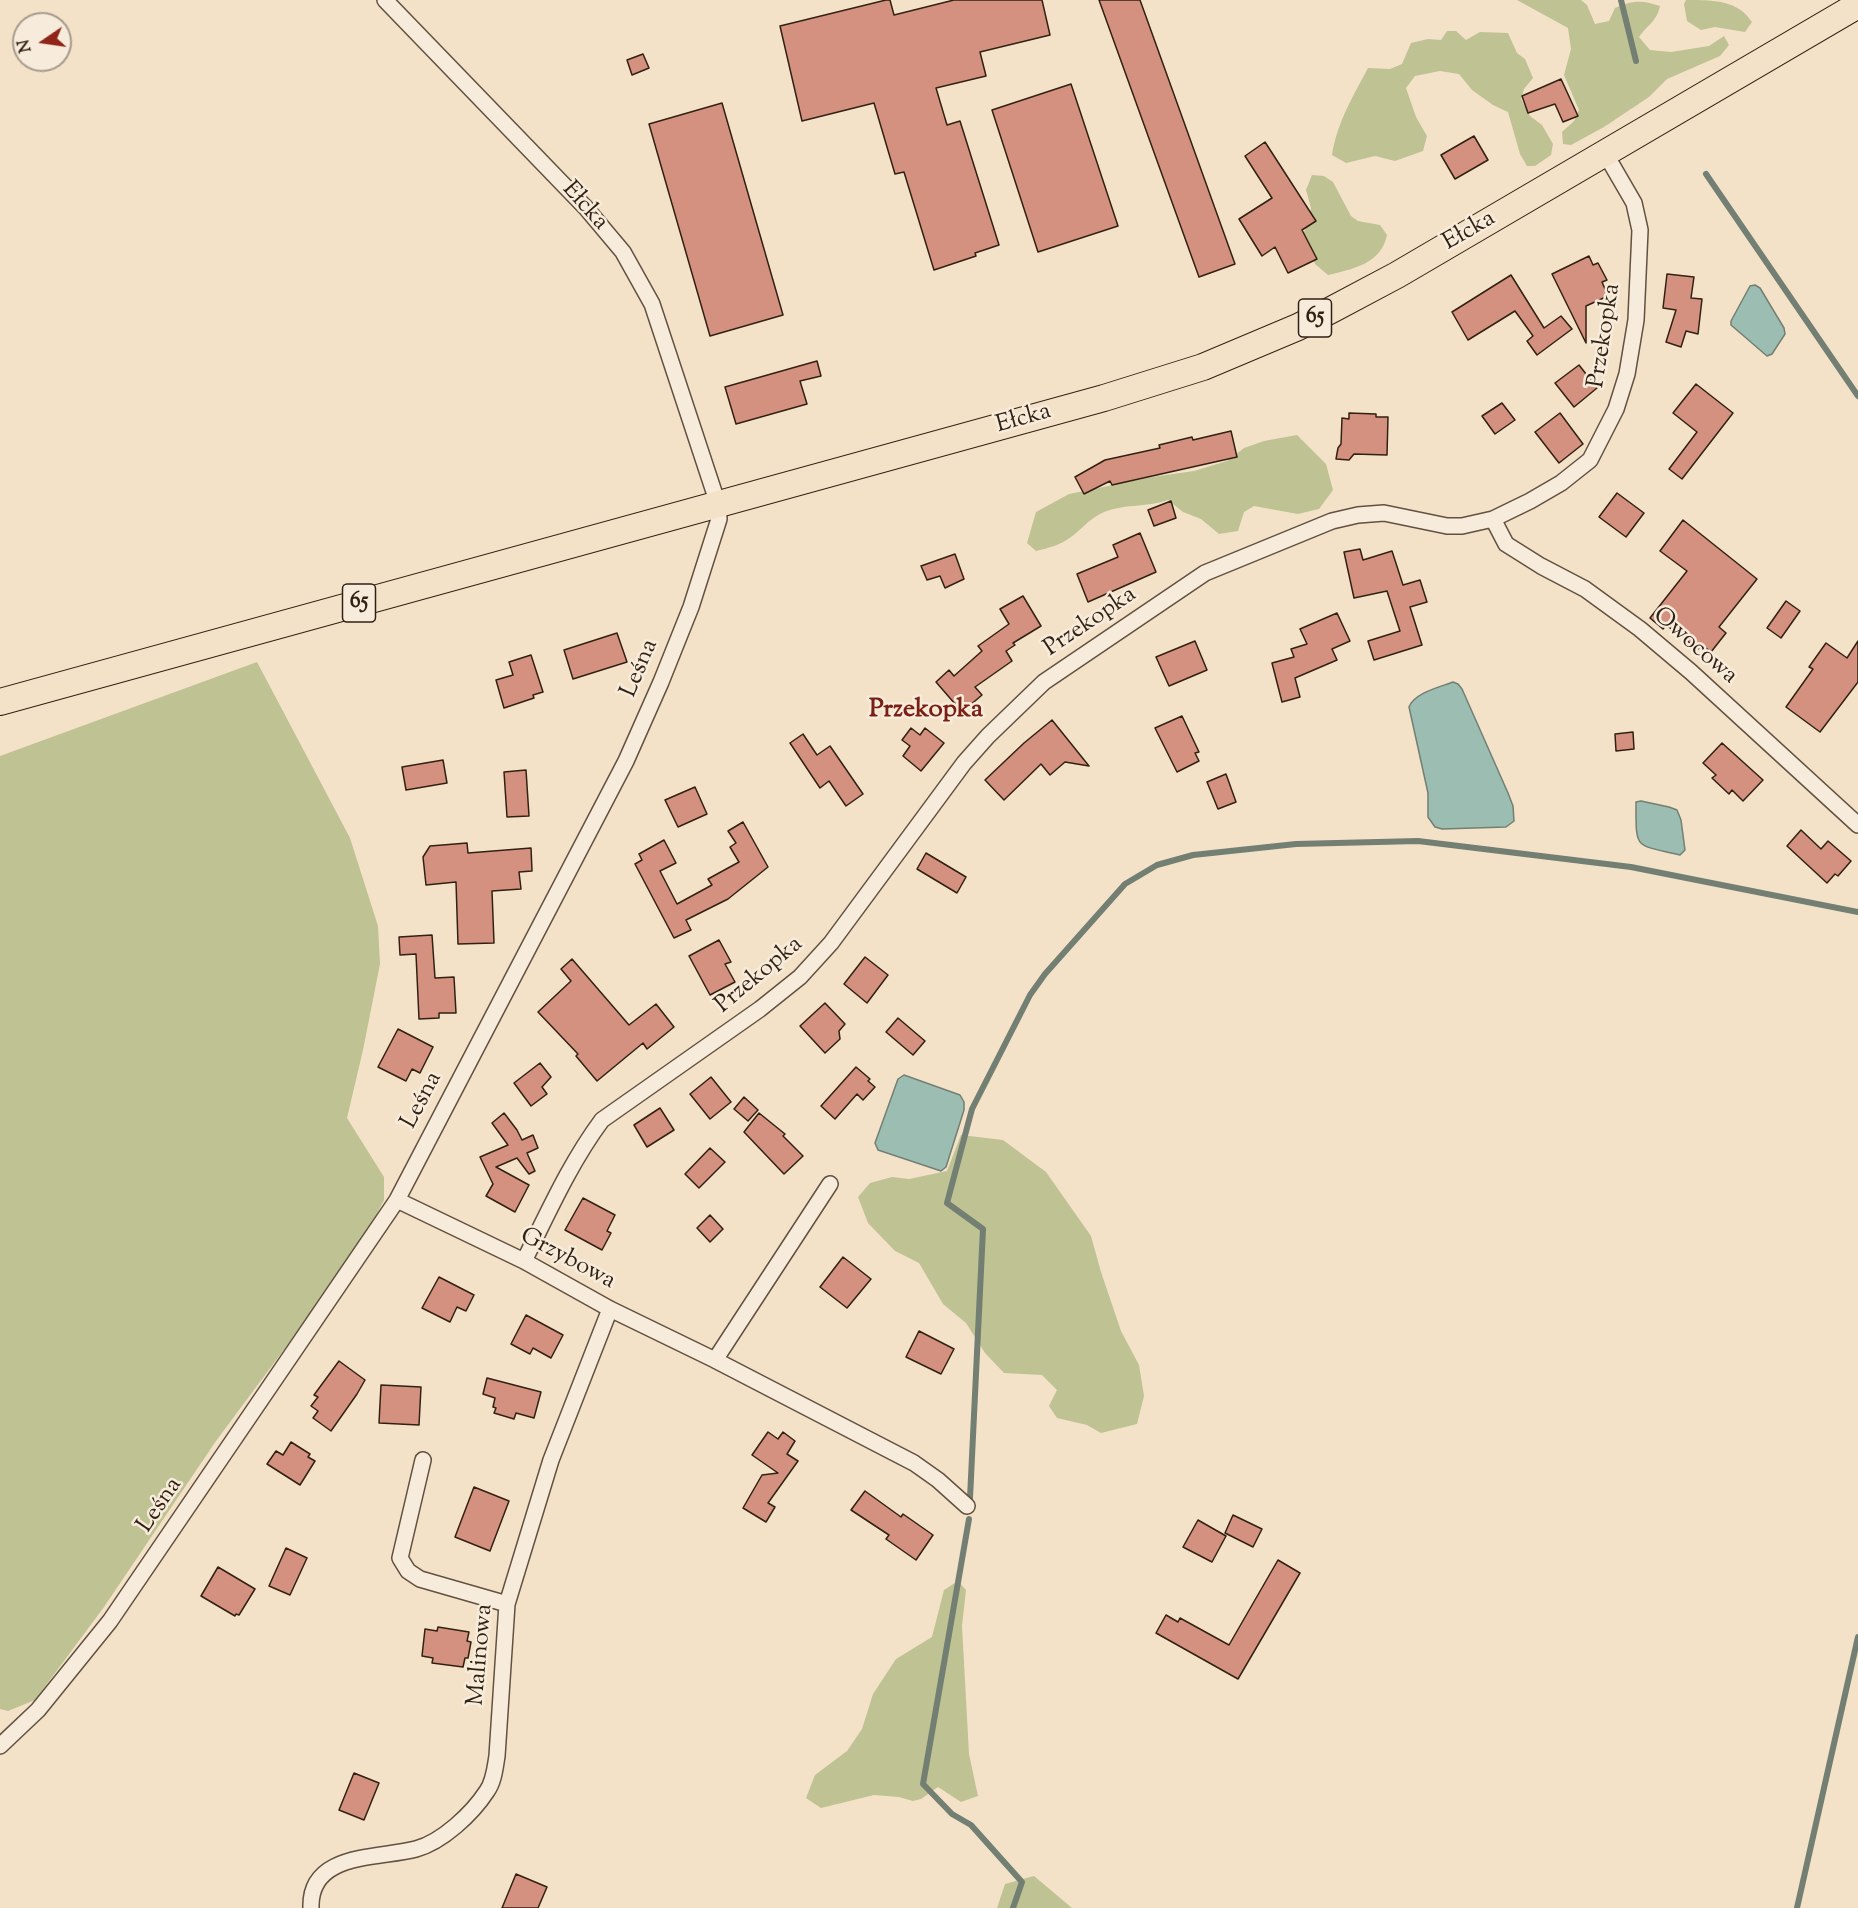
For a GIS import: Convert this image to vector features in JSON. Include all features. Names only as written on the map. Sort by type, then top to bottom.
[{"type":"main road","name":"Ełcka","points":[[718,504],[1104,398],[1229,357],[1298,327],[1397,275],[1858,5]]},
{"type":"main road","name":"65","points":[[0,702],[718,504]]},
{"type":"street","name":"Ełcka","points":[[385,0],[586,208],[628,260],[652,304],[718,504]]},
{"type":"street","name":"Przekopka","points":[[524,1261],[570,1168],[603,1120],[760,1009],[800,977],[831,943],[964,763],[988,736],[1044,682],[1205,573],[1332,520],[1358,514],[1384,513],[1447,526],[1462,526],[1493,519],[1561,483],[1590,460],[1608,426],[1624,383],[1636,320],[1640,230],[1634,203],[1605,153]]},
{"type":"street","name":"Leśna","points":[[0,1746],[38,1710],[74,1668],[116,1611],[397,1200],[626,761],[691,607],[719,519],[718,504]]},
{"type":"street","name":"Owocowa","points":[[1493,519],[1506,544],[1585,589],[1640,629],[1691,672],[1858,825]]},
{"type":"street","points":[[715,1360],[830,1184]]},
{"type":"street","name":"Grzybowa","points":[[397,1200],[524,1261],[610,1309],[715,1360],[914,1463],[938,1480],[967,1506]]},
{"type":"street","name":"Malinowa","points":[[311,1908],[313,1887],[326,1872],[342,1863],[364,1857],[417,1849],[441,1837],[460,1822],[488,1791],[494,1776],[497,1756],[507,1604],[551,1460],[610,1309]]},
{"type":"street","points":[[423,1460],[400,1558],[408,1571],[420,1579],[507,1604]]},
{"type":"green space","points":[[1517,0],[1581,0],[1587,5],[1595,24],[1609,21],[1615,8],[1621,5],[1632,2],[1648,3],[1660,6],[1654,20],[1639,37],[1650,50],[1671,52],[1709,46],[1724,36],[1729,45],[1720,56],[1667,79],[1649,97],[1604,127],[1571,145],[1563,144],[1562,132],[1574,121],[1579,110],[1564,75],[1571,49],[1568,28]]},
{"type":"green space","points":[[1686,0],[1715,1],[1732,5],[1740,9],[1752,22],[1745,32],[1715,27],[1701,30],[1687,21],[1684,4]]},
{"type":"green space","points":[[1447,31],[1456,31],[1466,40],[1480,32],[1508,33],[1517,53],[1525,59],[1533,78],[1524,89],[1521,99],[1530,116],[1542,125],[1553,144],[1551,155],[1535,166],[1527,166],[1520,154],[1508,112],[1493,105],[1472,90],[1459,74],[1440,71],[1415,76],[1406,88],[1416,117],[1427,136],[1423,151],[1395,161],[1375,156],[1346,163],[1332,155],[1334,143],[1351,99],[1368,68],[1390,69],[1402,64],[1411,43],[1428,39],[1441,40]]},
{"type":"green space","points":[[1312,175],[1324,176],[1333,182],[1351,216],[1358,221],[1380,225],[1387,235],[1379,253],[1365,264],[1328,275],[1315,264],[1303,234],[1309,222],[1311,208],[1306,190]]},
{"type":"green space","points":[[1297,435],[1326,464],[1333,490],[1319,509],[1298,514],[1254,506],[1244,512],[1238,531],[1219,534],[1201,519],[1183,512],[1168,500],[1125,507],[1100,514],[1067,540],[1050,547],[1036,551],[1027,543],[1036,512],[1069,494],[1194,471],[1227,461],[1244,448],[1264,441]]},
{"type":"green space","points":[[257,662],[350,838],[378,926],[380,964],[347,1118],[384,1177],[384,1200],[358,1250],[216,1441],[104,1607],[35,1700],[8,1711],[0,1709],[0,756]]},
{"type":"green space","points":[[961,1135],[1003,1140],[1046,1172],[1091,1236],[1121,1331],[1139,1365],[1144,1396],[1137,1424],[1101,1433],[1087,1425],[1057,1418],[1049,1406],[1057,1390],[1042,1375],[1004,1373],[985,1353],[966,1323],[943,1304],[919,1263],[895,1251],[868,1223],[858,1197],[870,1183],[892,1177],[909,1179],[947,1171]]},
{"type":"green space","points":[[958,1581],[966,1590],[962,1626],[969,1754],[978,1796],[961,1802],[938,1787],[921,1799],[913,1801],[899,1797],[874,1795],[821,1808],[806,1798],[815,1775],[847,1751],[862,1729],[873,1694],[896,1659],[932,1637],[944,1590]]},
{"type":"green space","points":[[1034,1876],[1072,1908],[997,1908],[1005,1884]]},
{"type":"water","points":[[1755,285],[1760,288],[1784,328],[1785,334],[1772,354],[1767,356],[1731,325],[1750,286]]},
{"type":"water","points":[[1453,682],[1462,689],[1513,806],[1514,821],[1506,827],[1442,829],[1435,827],[1428,817],[1428,793],[1409,707],[1422,694]]},
{"type":"water","points":[[1641,801],[1677,810],[1681,820],[1685,850],[1680,855],[1654,849],[1641,843],[1636,829],[1636,802]]},
{"type":"water","points":[[904,1075],[960,1095],[964,1102],[964,1110],[946,1167],[941,1171],[878,1150],[875,1143],[898,1079]]},
{"type":"building","points":[[890,0],[894,15],[954,0],[1042,0],[1050,35],[980,52],[986,76],[936,88],[947,125],[960,121],[999,245],[975,253],[976,256],[934,270],[904,172],[895,174],[874,103],[802,121],[780,26]]},
{"type":"building","points":[[1099,0],[1140,0],[1235,264],[1199,277]]},
{"type":"building","points":[[643,54],[649,68],[632,75],[627,60]]},
{"type":"building","points":[[1561,79],[1578,116],[1563,122],[1555,104],[1528,113],[1522,96]]},
{"type":"building","points":[[1071,84],[1118,226],[1038,252],[992,110]]},
{"type":"building","points":[[722,103],[783,315],[710,336],[649,124]]},
{"type":"building","points":[[1474,136],[1488,160],[1455,179],[1441,155]]},
{"type":"building","points":[[1265,142],[1316,221],[1302,230],[1317,259],[1288,273],[1275,247],[1262,256],[1239,219],[1272,198],[1245,156]]},
{"type":"building","points":[[1589,256],[1593,265],[1598,263],[1607,280],[1602,282],[1608,296],[1586,306],[1586,343],[1552,274]]},
{"type":"building","points":[[1667,274],[1694,277],[1691,298],[1702,299],[1698,334],[1686,331],[1681,347],[1666,342],[1676,310],[1663,308]]},
{"type":"building","points":[[1511,275],[1544,328],[1561,316],[1572,329],[1537,355],[1527,341],[1533,336],[1515,311],[1468,340],[1452,312]]},
{"type":"building","points":[[817,361],[821,376],[800,381],[807,404],[736,424],[725,387]]},
{"type":"building","points":[[1579,365],[1597,388],[1574,407],[1555,383]]},
{"type":"building","points":[[1696,384],[1733,413],[1682,479],[1669,469],[1697,432],[1673,413]]},
{"type":"building","points":[[1502,403],[1515,420],[1495,434],[1482,416]]},
{"type":"building","points":[[1349,413],[1388,417],[1387,455],[1354,454],[1349,460],[1336,459],[1341,444],[1342,418],[1349,419]]},
{"type":"building","points":[[1560,413],[1583,444],[1559,463],[1535,432]]},
{"type":"building","points":[[1231,431],[1237,457],[1112,485],[1110,481],[1084,494],[1075,477],[1105,460],[1160,448],[1159,445],[1192,437],[1193,440]]},
{"type":"building","points":[[1617,493],[1644,513],[1626,537],[1599,517]]},
{"type":"building","points":[[1171,501],[1176,518],[1154,526],[1148,510]]},
{"type":"building","points":[[1683,520],[1757,579],[1719,627],[1726,633],[1711,652],[1702,645],[1698,649],[1666,625],[1663,629],[1650,618],[1687,571],[1660,551]]},
{"type":"building","points":[[1140,533],[1156,572],[1088,602],[1077,574],[1118,557],[1113,545]]},
{"type":"building","points":[[1360,549],[1363,560],[1392,551],[1403,585],[1420,580],[1427,602],[1410,607],[1422,645],[1374,660],[1368,641],[1400,631],[1387,591],[1354,598],[1344,552]]},
{"type":"building","points":[[955,554],[964,579],[945,588],[940,576],[927,580],[921,566]]},
{"type":"building","points":[[1023,596],[1041,626],[1013,643],[1015,645],[1006,651],[1012,661],[975,687],[982,695],[962,712],[936,682],[949,670],[954,676],[982,651],[978,646],[1009,624],[1000,609]]},
{"type":"building","points":[[1786,601],[1800,611],[1781,638],[1767,628]]},
{"type":"building","points":[[1337,613],[1350,641],[1332,649],[1337,660],[1295,678],[1300,697],[1282,702],[1272,663],[1294,657],[1291,649],[1307,644],[1300,629]]},
{"type":"building","points":[[617,633],[627,662],[573,679],[564,650]]},
{"type":"building","points":[[1195,641],[1207,670],[1169,686],[1156,657]]},
{"type":"building","points":[[1858,641],[1858,682],[1820,732],[1786,707],[1813,669],[1809,667],[1826,643],[1847,658]]},
{"type":"building","points":[[531,655],[543,692],[533,695],[534,698],[504,708],[496,680],[513,675],[509,662]]},
{"type":"building","points":[[1182,716],[1199,752],[1195,753],[1199,761],[1177,772],[1155,728]]},
{"type":"building","points":[[1052,720],[1089,766],[1065,762],[1050,775],[1041,764],[1004,800],[985,780]]},
{"type":"building","points":[[911,728],[920,735],[925,728],[944,743],[921,771],[903,756],[910,746],[902,740]]},
{"type":"building","points":[[1633,732],[1634,749],[1616,751],[1615,734]]},
{"type":"building","points":[[803,734],[817,755],[830,746],[863,794],[846,806],[829,781],[820,788],[790,743]]},
{"type":"building","points":[[1722,743],[1763,780],[1743,801],[1732,790],[1729,794],[1712,778],[1716,775],[1703,763]]},
{"type":"building","points":[[443,760],[447,783],[406,790],[402,767]]},
{"type":"building","points":[[526,770],[529,816],[507,817],[504,772]]},
{"type":"building","points":[[1226,774],[1236,802],[1218,809],[1207,782]]},
{"type":"building","points":[[695,787],[707,814],[678,827],[665,800]]},
{"type":"building","points":[[743,822],[768,867],[728,899],[686,920],[691,930],[674,938],[635,864],[642,860],[639,854],[664,840],[676,863],[660,871],[677,904],[712,885],[708,879],[739,862],[730,847],[736,843],[728,831]]},
{"type":"building","points":[[1801,830],[1821,849],[1828,841],[1851,861],[1838,876],[1835,874],[1827,883],[1787,846]]},
{"type":"building","points":[[467,843],[468,853],[531,848],[532,871],[519,872],[521,889],[492,891],[494,943],[458,944],[456,882],[426,885],[423,857],[430,846]]},
{"type":"building","points":[[926,853],[966,877],[957,893],[917,869]]},
{"type":"building","points":[[432,935],[435,978],[454,977],[456,1013],[439,1013],[439,1018],[419,1019],[416,954],[400,955],[399,937]]},
{"type":"building","points":[[719,940],[731,962],[725,964],[735,982],[710,995],[689,956]]},
{"type":"building","points":[[865,957],[888,975],[867,1003],[844,984]]},
{"type":"building","points":[[572,959],[629,1025],[656,1004],[674,1027],[647,1049],[643,1043],[597,1081],[576,1056],[578,1054],[538,1012],[571,981],[561,969]]},
{"type":"building","points":[[825,1003],[845,1024],[839,1031],[840,1039],[825,1053],[800,1026]]},
{"type":"building","points":[[898,1018],[925,1041],[913,1055],[886,1032]]},
{"type":"building","points":[[398,1029],[433,1047],[420,1073],[412,1069],[406,1081],[378,1067]]},
{"type":"building","points":[[540,1063],[551,1077],[542,1087],[547,1094],[531,1106],[514,1083]]},
{"type":"building","points":[[856,1067],[870,1079],[868,1081],[875,1087],[863,1100],[857,1094],[835,1119],[821,1106]]},
{"type":"building","points":[[711,1077],[731,1102],[710,1119],[690,1094]]},
{"type":"building","points":[[744,1097],[758,1110],[748,1121],[734,1109]]},
{"type":"building","points":[[660,1108],[674,1130],[647,1147],[634,1125]]},
{"type":"building","points":[[504,1113],[522,1140],[533,1135],[538,1148],[527,1153],[535,1171],[529,1174],[517,1158],[496,1167],[529,1185],[515,1212],[486,1196],[493,1184],[480,1157],[508,1145],[492,1123]]},
{"type":"building","points":[[759,1113],[785,1134],[783,1136],[803,1156],[784,1174],[744,1132]]},
{"type":"building","points":[[710,1148],[725,1162],[699,1188],[685,1174]]},
{"type":"building","points":[[583,1198],[615,1215],[607,1231],[611,1233],[602,1250],[565,1230]]},
{"type":"building","points":[[710,1215],[723,1229],[710,1242],[697,1228]]},
{"type":"building","points":[[843,1257],[871,1279],[847,1308],[820,1287]]},
{"type":"building","points":[[439,1277],[474,1295],[466,1311],[457,1307],[450,1322],[422,1308]]},
{"type":"building","points":[[526,1315],[563,1335],[551,1358],[533,1348],[530,1354],[511,1344]]},
{"type":"building","points":[[919,1331],[954,1349],[941,1374],[906,1357]]},
{"type":"building","points":[[339,1361],[365,1380],[331,1431],[313,1418],[318,1411],[311,1406],[318,1397],[314,1395]]},
{"type":"building","points":[[487,1378],[541,1392],[534,1418],[516,1413],[514,1419],[494,1413],[495,1398],[483,1394]]},
{"type":"building","points":[[381,1385],[421,1387],[419,1425],[379,1423]]},
{"type":"building","points":[[768,1432],[778,1439],[783,1432],[795,1441],[787,1454],[798,1461],[768,1503],[775,1507],[766,1522],[743,1508],[762,1475],[778,1473],[752,1455]]},
{"type":"building","points":[[291,1442],[310,1454],[308,1457],[315,1461],[300,1485],[267,1464],[276,1451],[283,1455]]},
{"type":"building","points":[[474,1487],[509,1501],[490,1551],[455,1537]]},
{"type":"building","points":[[865,1491],[901,1517],[903,1514],[933,1535],[916,1560],[886,1539],[889,1535],[851,1510]]},
{"type":"building","points":[[1233,1515],[1262,1529],[1253,1547],[1225,1533]]},
{"type":"building","points":[[1198,1520],[1226,1536],[1212,1562],[1183,1547]]},
{"type":"building","points":[[286,1548],[307,1558],[290,1595],[269,1586]]},
{"type":"building","points":[[1278,1560],[1300,1573],[1238,1679],[1156,1633],[1166,1615],[1178,1622],[1180,1618],[1229,1645]]},
{"type":"building","points":[[218,1567],[255,1589],[239,1615],[235,1616],[201,1596]]},
{"type":"building","points":[[438,1627],[469,1632],[467,1641],[471,1642],[468,1658],[465,1658],[463,1667],[432,1663],[433,1658],[422,1656],[425,1629],[437,1631]]},
{"type":"building","points":[[354,1773],[379,1783],[364,1820],[339,1810]]},
{"type":"building","points":[[516,1874],[547,1887],[538,1908],[502,1908]]},
{"type":"waterway","points":[[1621,0],[1636,61]]},
{"type":"waterway","points":[[1706,174],[1858,396]]},
{"type":"waterway","points":[[970,1498],[983,1229],[947,1203],[972,1109],[1030,995],[1045,974],[1125,884],[1157,865],[1193,855],[1296,844],[1418,841],[1631,867],[1858,912]]},
{"type":"waterway","points":[[969,1519],[923,1784],[952,1814],[971,1825],[1022,1882],[1013,1908]]},
{"type":"waterway","points":[[1797,1908],[1858,1637]]},
{"type":"district","name":"Przekopka","points":[[926,712]]}]
